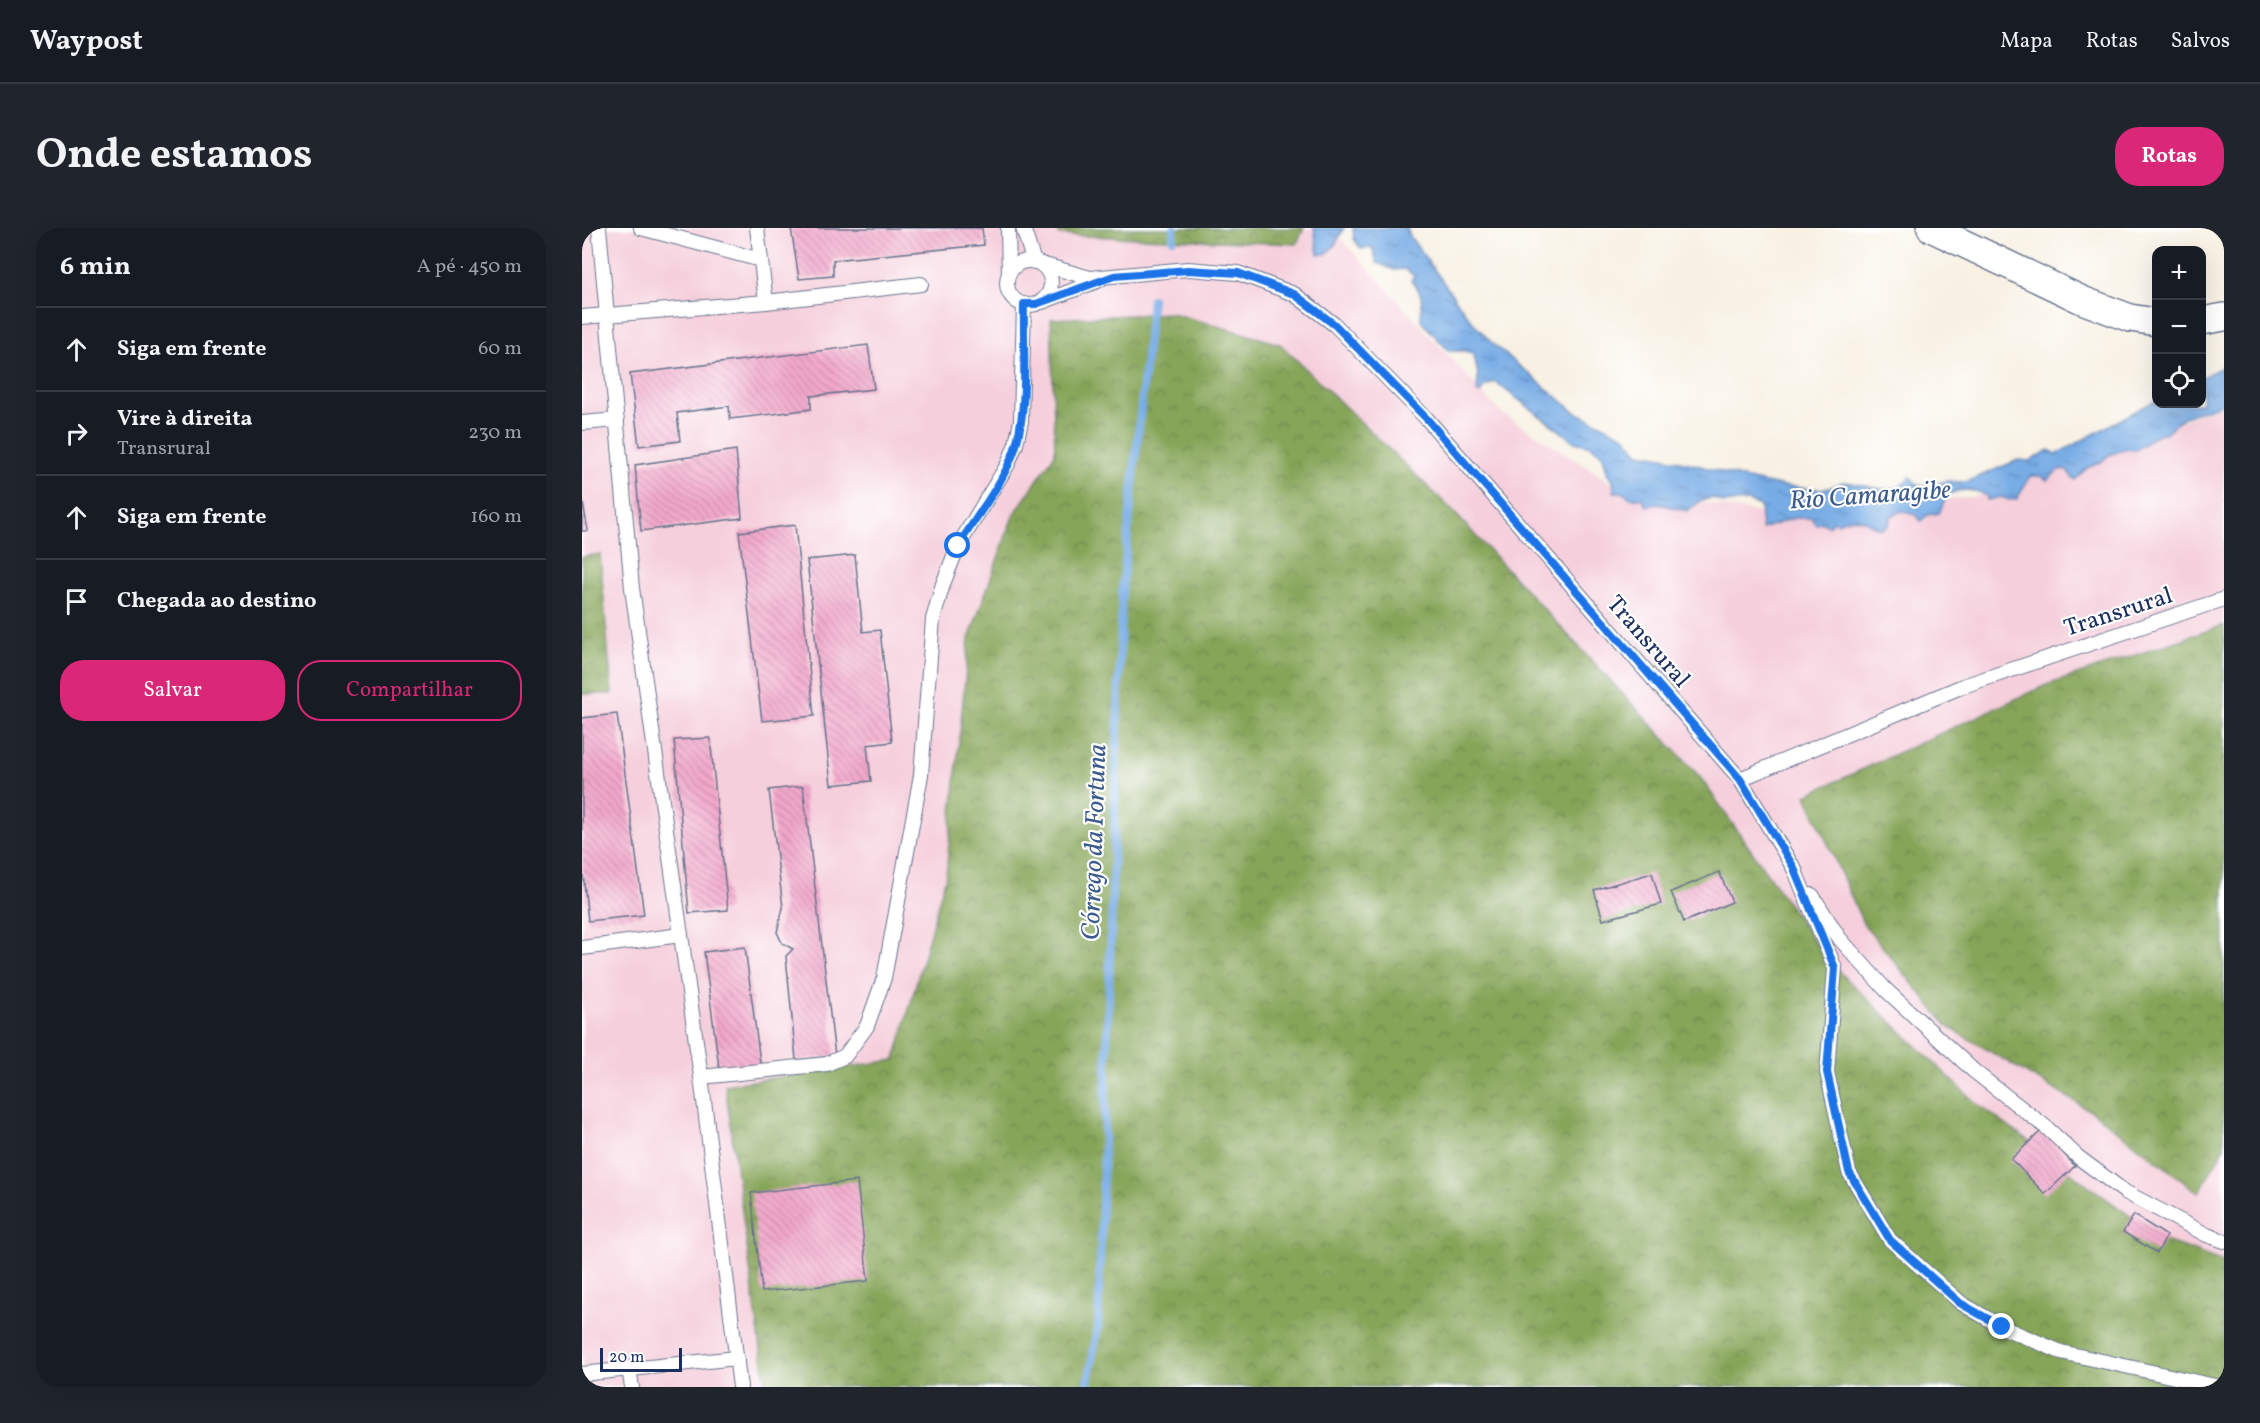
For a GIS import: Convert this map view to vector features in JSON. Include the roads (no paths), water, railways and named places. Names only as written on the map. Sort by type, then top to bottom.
[{"type":"street","points":[[1931,228],[2082,300],[2130,318],[2152,321]]},
{"type":"street","points":[[2206,320],[2224,317]]},
{"type":"lane","points":[[598,228],[632,588],[701,1077],[740,1387]]},
{"type":"lane","points":[[642,228],[761,260]]},
{"type":"lane","points":[[758,228],[766,302]]},
{"type":"lane","points":[[1008,228],[1010,292],[1030,304]]},
{"type":"lane","points":[[1023,228],[1037,263]]},
{"type":"lane","points":[[1010,274],[1020,263],[1037,263],[1046,269],[1051,282],[1047,296],[1030,304]]},
{"type":"lane","name":"Transrural","points":[[1037,263],[1090,278],[1188,270],[1238,273],[1294,294],[1335,325],[1427,419],[1740,779],[1963,686],[2224,599]]},
{"type":"lane","name":"Transrural","points":[[1030,304],[1114,276]]},
{"type":"lane","points":[[582,317],[766,302],[921,284]]},
{"type":"lane","points":[[701,1077],[827,1064],[845,1056],[867,1026],[884,978],[921,775],[933,619],[943,584],[958,546],[1008,464],[1016,444],[1021,421],[1030,304]]},
{"type":"lane","points":[[582,423],[617,420]]},
{"type":"lane","points":[[1740,779],[1840,939],[1886,990],[1975,1072],[2125,1192],[2207,1236],[2224,1241]]},
{"type":"lane","points":[[1793,866],[1835,968],[1827,1072],[1849,1172],[1890,1240],[1960,1303],[2002,1327],[2061,1352],[2220,1387]]},
{"type":"lane","points":[[582,948],[681,935]]},
{"type":"lane","points":[[582,1374],[736,1358]]},
{"type":"lane","points":[[629,1368],[632,1387]]},
{"type":"water","points":[[1314,228],[1344,228],[1335,245],[1326,254],[1318,254]]},
{"type":"water","name":"Rio Camaragibe","points":[[1353,228],[1407,228],[1411,238],[1470,319],[1493,344],[1574,411],[1625,436],[1639,453],[1678,460],[1773,484],[1821,489],[1844,482],[1889,489],[1904,484],[1910,477],[1918,485],[1928,487],[1946,481],[1966,482],[2018,460],[2030,461],[2049,450],[2057,454],[2152,402],[2152,408],[2206,408],[2206,375],[2224,366],[2224,403],[2184,417],[2165,433],[2158,434],[2136,450],[2125,449],[2109,455],[2101,462],[2087,468],[2075,480],[2067,471],[2060,469],[2047,480],[2042,476],[2030,476],[2017,499],[2010,500],[2001,497],[1987,500],[1987,496],[1979,492],[1958,491],[1947,497],[1939,513],[1927,515],[1921,521],[1916,515],[1901,511],[1891,516],[1888,526],[1880,529],[1855,518],[1838,523],[1833,521],[1828,526],[1821,522],[1816,525],[1812,518],[1794,518],[1762,529],[1760,506],[1748,501],[1723,503],[1713,498],[1702,500],[1687,511],[1659,504],[1646,506],[1642,498],[1631,498],[1622,492],[1614,492],[1613,479],[1608,475],[1603,456],[1591,446],[1575,442],[1495,382],[1484,387],[1480,394],[1477,392],[1478,375],[1474,355],[1466,351],[1449,351],[1421,321],[1422,299],[1411,280],[1414,276],[1405,269],[1394,270],[1377,263],[1372,247],[1361,249],[1354,239]]},
{"type":"waterway","name":"Córrego da Fortuna","points":[[1173,239],[1174,228]]},
{"type":"waterway","name":"Córrego da Fortuna","points":[[1087,1387],[1098,1328],[1122,592],[1152,299]]}]
